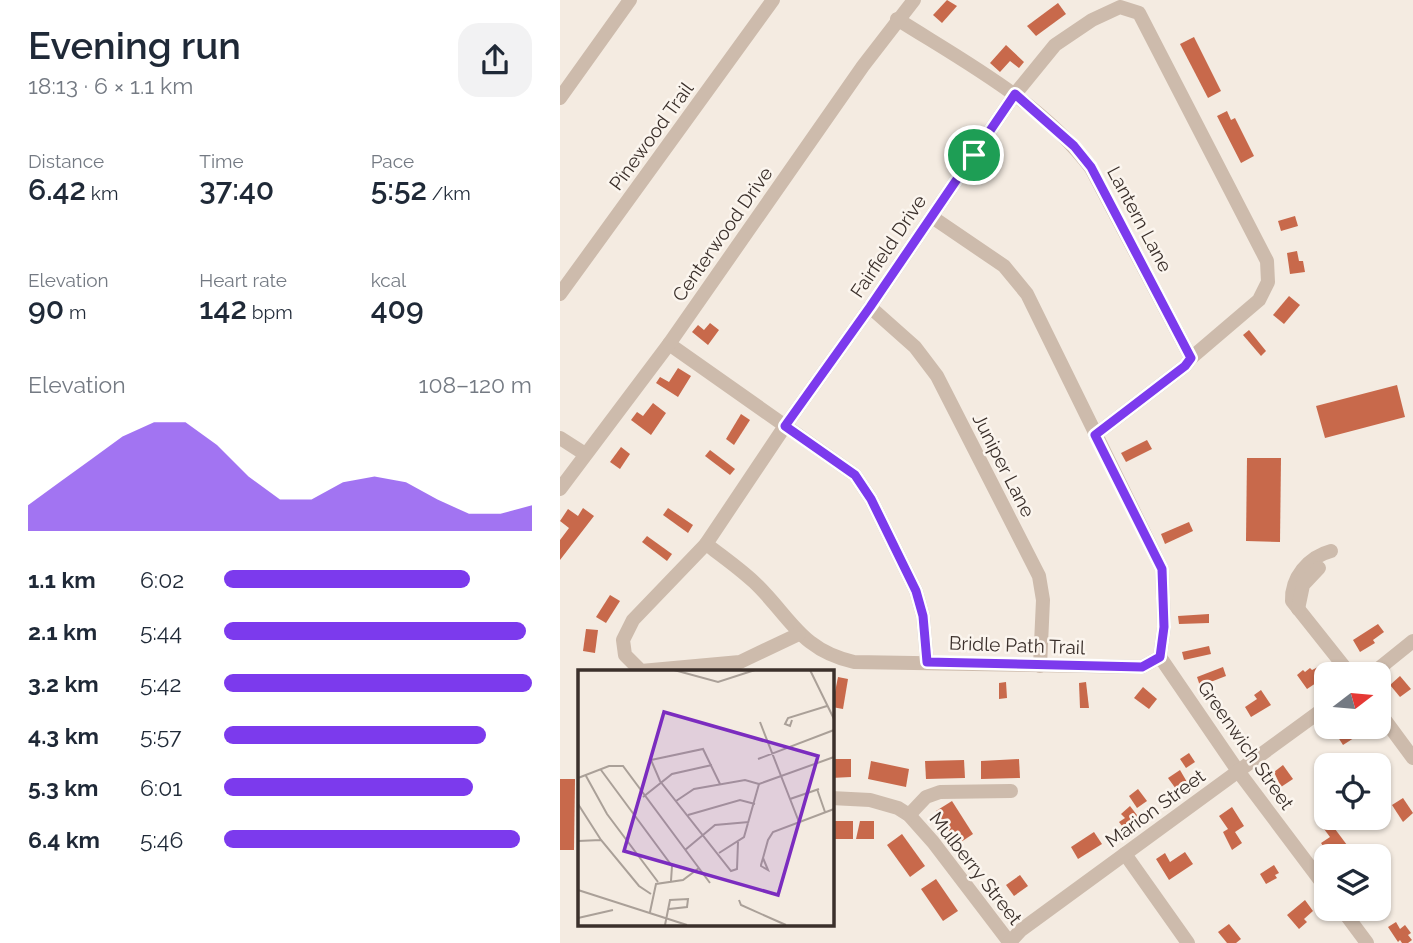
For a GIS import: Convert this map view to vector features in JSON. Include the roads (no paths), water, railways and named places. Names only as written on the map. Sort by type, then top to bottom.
[{"type":"street","points":[[560,98],[630,0]]},
{"type":"street","name":"Pinewood Trail","points":[[560,294],[773,0]]},
{"type":"street","name":"Centerwood Drive","points":[[560,489],[669,344],[897,19],[914,0]]},
{"type":"street","name":"Fairfield Drive","points":[[641,670],[625,655],[623,640],[633,620],[706,544],[1015,94],[1055,45],[1092,20],[1120,7],[1139,13],[1267,261],[1269,282],[1259,300],[1185,366],[1095,435]]},
{"type":"street","name":"Lantern Lane","points":[[897,19],[1015,94],[1074,146],[1091,167],[1191,358]]},
{"type":"street","points":[[932,216],[1004,266],[1027,294],[1162,569],[1164,627],[1160,657]]},
{"type":"street","name":"Juniper Lane","points":[[870,307],[915,347],[937,376],[1039,576],[1043,600],[1040,666]]},
{"type":"street","points":[[669,344],[855,475],[871,499],[916,591],[923,616],[927,662]]},
{"type":"street","points":[[560,438],[585,454]]},
{"type":"street","name":"Bridle Path Trail","points":[[706,544],[754,582],[799,634],[821,652],[854,662],[1142,667],[1160,657]]},
{"type":"street","points":[[1298,608],[1341,662]]},
{"type":"street","name":"Fairfield Drive","points":[[653,670],[740,662],[799,634]]},
{"type":"street","points":[[1387,662],[1413,641]]},
{"type":"street","name":"Greenwich Street","points":[[1160,657],[1238,771],[1314,872]]},
{"type":"street","name":"Marion Street","points":[[1010,943],[1021,930],[1314,716]]},
{"type":"street","points":[[1391,728],[1413,758]]},
{"type":"street","points":[[909,815],[926,797],[940,792],[1011,791]]},
{"type":"street","name":"Mulberry Street","points":[[833,798],[870,800],[898,808],[909,815],[933,842],[1010,943]]},
{"type":"street","points":[[1125,855],[1188,943]]},
{"type":"street","points":[[1351,921],[1367,943]]}]
